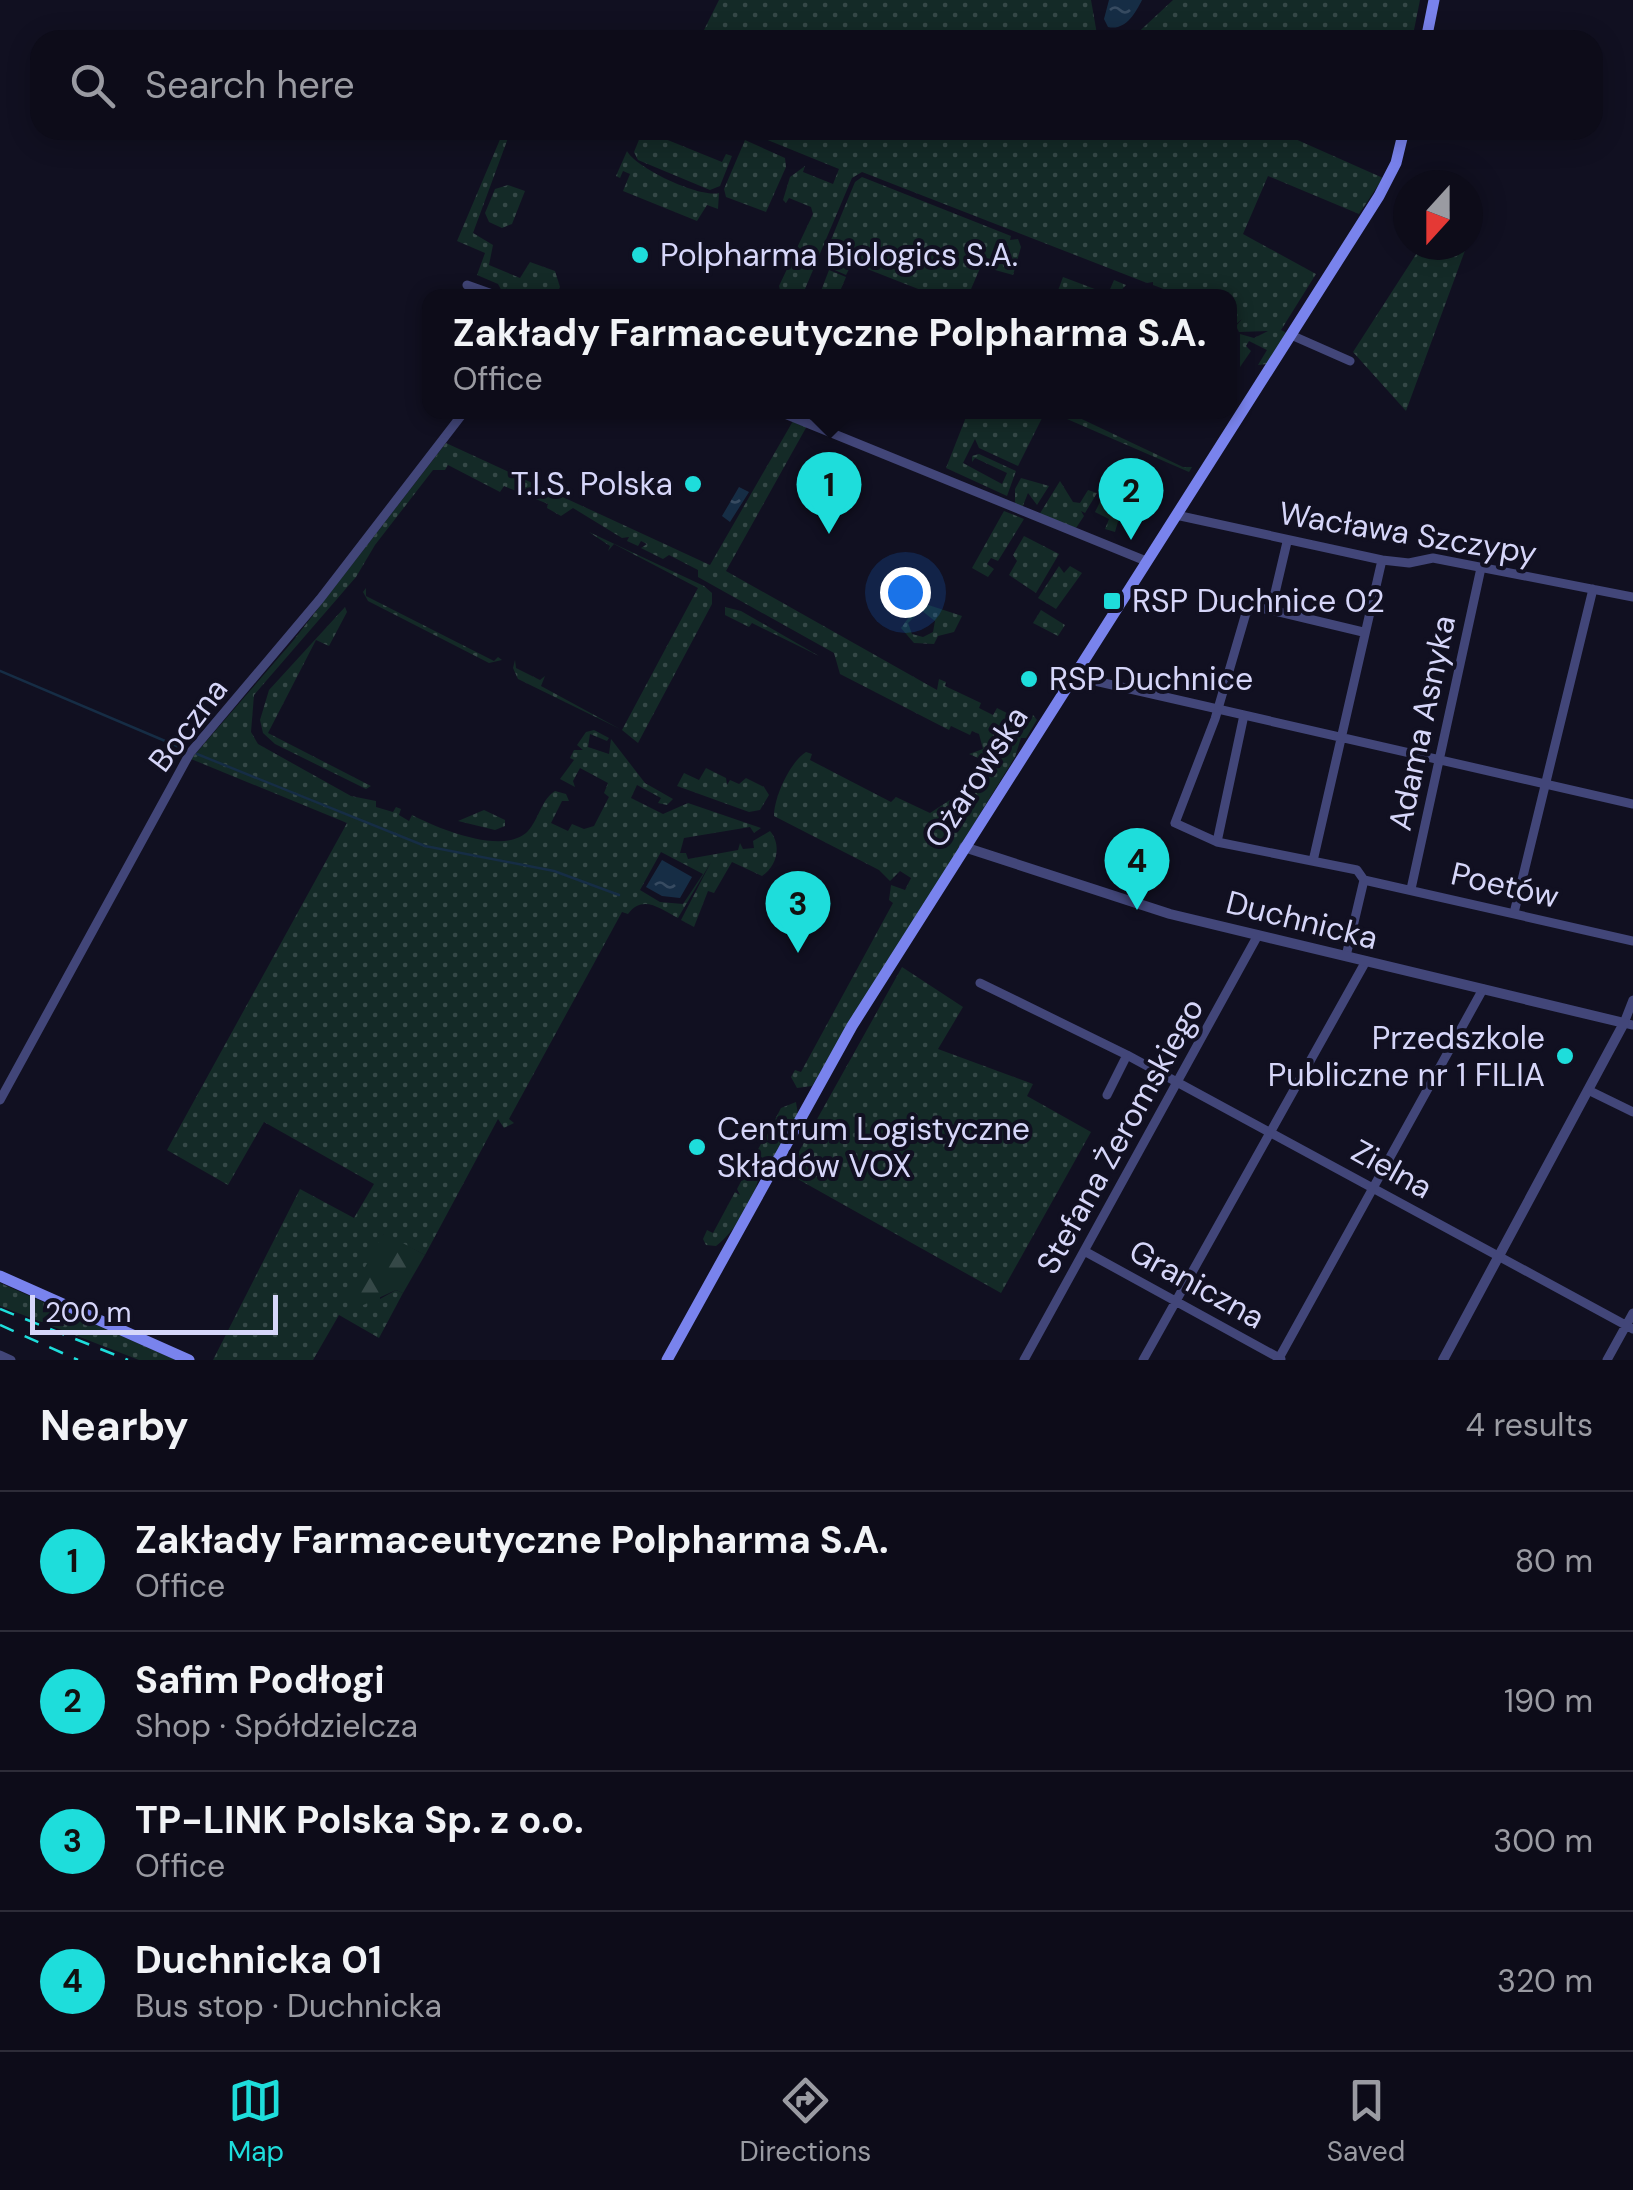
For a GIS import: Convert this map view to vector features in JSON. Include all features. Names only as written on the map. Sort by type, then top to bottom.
[{"type":"main road","points":[[1428,30],[1434,0]]},
{"type":"main road","name":"Ożarowska","points":[[1237,419],[1386,184],[1401,140]]},
{"type":"main road","name":"Ożarowska","points":[[667,1360],[852,1026],[1237,419]]},
{"type":"main road","points":[[0,1276],[189,1360]]},
{"type":"street","points":[[467,285],[478,289]]},
{"type":"street","points":[[1290,335],[1350,361]]},
{"type":"street","name":"Boczna","points":[[0,1100],[190,753],[320,600],[459,419]]},
{"type":"street","points":[[797,419],[1146,561]]},
{"type":"street","name":"Wacława Szczypy","points":[[1176,515],[1382,560],[1409,563],[1433,558],[1633,597]]},
{"type":"street","points":[[1271,610],[1286,542]]},
{"type":"street","points":[[1313,861],[1382,560]]},
{"type":"street","name":"Adama Asnyka","points":[[1411,889],[1481,568]]},
{"type":"street","points":[[1514,913],[1593,589]]},
{"type":"street","points":[[1216,709],[1246,613],[1258,606],[1364,632]]},
{"type":"street","points":[[1072,676],[1633,804]]},
{"type":"street","name":"Poetów","points":[[1216,709],[1175,823],[1217,842],[1357,870],[1364,880],[1633,940]]},
{"type":"street","points":[[1217,842],[1244,715]]},
{"type":"street","name":"Duchnicka","points":[[964,847],[1140,905],[1628,1024]]},
{"type":"street","points":[[1346,956],[1364,880]]},
{"type":"street","name":"Stefana Żeromskiego","points":[[1024,1360],[1258,935]]},
{"type":"street","points":[[1143,1360],[1366,960]]},
{"type":"street","name":"Zielna","points":[[980,983],[1127,1055],[1630,1327]]},
{"type":"street","points":[[1280,1359],[1483,989]]},
{"type":"street","points":[[1442,1360],[1628,1024],[1633,1000]]},
{"type":"street","points":[[1106,1095],[1127,1055]]},
{"type":"street","points":[[1590,1091],[1633,1112]]},
{"type":"street","name":"Graniczna","points":[[1086,1252],[1280,1359]]},
{"type":"street","points":[[1607,1360],[1630,1327],[1633,1313]]},
{"type":"street","points":[[0,1354],[11,1360]]},
{"type":"green space","points":[[719,0],[1091,0],[1096,30],[704,30]]},
{"type":"green space","points":[[1173,0],[1420,0],[1414,30],[1141,30]]},
{"type":"green space","points":[[500,140],[507,140],[473,233],[493,245],[489,265],[520,278],[530,262],[555,271],[559,289],[501,289],[477,275],[485,253],[457,241]]},
{"type":"green space","points":[[639,140],[668,140],[722,162],[726,154],[732,156],[720,186],[710,190],[638,160],[634,152]]},
{"type":"green space","points":[[745,140],[785,158],[786,167],[766,212],[726,197],[724,189]]},
{"type":"green space","points":[[768,140],[1298,140],[1383,178],[1359,214],[1268,176],[1243,234],[1316,274],[1281,330],[1287,333],[1267,364],[1258,365],[1267,350],[1249,341],[1246,346],[1251,351],[1240,367],[1240,334],[1254,338],[1268,331],[1239,332],[1237,325],[1242,319],[1237,323],[1237,289],[1164,289],[862,172],[852,178],[805,289],[780,289],[813,214],[811,207],[789,198],[786,203],[783,200],[790,177],[805,166],[803,172],[833,184],[839,169]]},
{"type":"green space","points":[[627,151],[669,180],[697,191],[719,193],[718,209],[707,205],[697,221],[623,191],[630,174],[623,171],[620,178],[616,176]]},
{"type":"green space","points":[[862,177],[1011,236],[1010,240],[1018,239],[1021,247],[1013,275],[981,266],[971,289],[918,289],[852,263],[846,275],[830,268],[835,257],[828,247],[855,182]]},
{"type":"green space","points":[[508,185],[525,191],[512,224],[502,228],[489,222],[485,213],[495,189]]},
{"type":"green space","points":[[1412,260],[1461,260],[1406,411],[1353,352]]},
{"type":"green space","points":[[829,270],[846,277],[841,289],[822,289]]},
{"type":"green space","points":[[1063,277],[1095,289],[1059,289]]},
{"type":"green space","points":[[1114,280],[1126,285],[1122,289],[1110,289]]},
{"type":"green space","points":[[965,419],[1042,419],[1018,466],[979,448],[975,439],[963,463],[1002,484],[1007,473],[975,458],[972,462],[972,456],[979,454],[1016,471],[1007,496],[946,468]]},
{"type":"green space","points":[[1067,419],[1082,419],[1183,467],[1192,467],[1189,472]]},
{"type":"green space","points":[[793,421],[807,426],[726,571],[937,690],[939,679],[946,682],[945,686],[981,703],[979,708],[993,715],[997,708],[1009,714],[1005,723],[1021,731],[1033,715],[1037,720],[1026,738],[1021,738],[1015,757],[812,1086],[797,1088],[791,1077],[795,1070],[801,1072],[893,903],[889,900],[891,885],[905,890],[911,878],[900,871],[890,881],[879,870],[774,816],[784,781],[806,752],[812,754],[810,760],[891,802],[896,797],[930,813],[953,798],[954,806],[965,812],[992,760],[981,753],[978,758],[969,754],[983,749],[979,734],[972,731],[970,735],[951,726],[949,730],[840,674],[834,653],[698,577],[698,570],[669,555],[663,559],[641,548],[647,544],[641,541],[638,546],[627,541],[629,537],[622,538],[573,508],[561,516],[547,508],[548,504],[504,486],[500,492],[448,465],[445,470],[433,470],[375,545],[356,577],[254,695],[251,732],[258,744],[351,796],[376,801],[376,807],[393,812],[396,807],[401,809],[399,815],[409,821],[412,815],[471,838],[504,841],[528,831],[555,791],[566,794],[569,801],[562,801],[551,823],[568,831],[572,824],[584,829],[594,826],[609,797],[604,793],[608,783],[580,768],[573,781],[575,787],[560,779],[574,760],[570,758],[574,750],[583,750],[577,745],[586,732],[594,730],[609,738],[607,741],[590,734],[588,747],[609,754],[611,739],[645,783],[673,799],[667,805],[658,803],[661,798],[637,785],[631,798],[663,814],[688,803],[761,828],[754,833],[750,827],[684,838],[680,853],[686,853],[688,859],[738,850],[740,843],[743,849],[754,848],[753,841],[770,831],[776,855],[762,876],[732,862],[714,893],[708,891],[694,927],[681,920],[711,862],[678,918],[646,904],[628,914],[622,912],[509,1119],[514,1123],[504,1128],[498,1119],[425,1255],[383,1234],[380,1299],[396,1290],[403,1293],[379,1338],[339,1315],[313,1360],[213,1360],[300,1189],[354,1218],[374,1184],[264,1122],[228,1185],[167,1150],[347,823],[191,759],[293,641],[446,443],[710,565]],"holes":[[[661,852],[703,874],[683,904],[660,902],[640,890]]]},
{"type":"green space","points":[[1021,478],[1049,486],[1037,505],[1028,493],[1022,508],[1015,505],[1015,489]]},
{"type":"green space","points":[[1060,481],[1073,502],[1080,503],[1088,490],[1097,493],[1085,513],[1081,511],[1084,516],[1076,528],[1039,515]]},
{"type":"green space","points":[[1102,498],[1122,508],[1115,532],[1105,529],[1109,519],[1095,512]]},
{"type":"green space","points":[[1004,511],[1024,519],[998,561],[991,558],[987,564],[994,569],[988,577],[972,568]]},
{"type":"green space","points":[[589,532],[704,586],[712,593],[712,604],[638,743],[622,730],[698,588],[614,544],[608,551],[610,546]]},
{"type":"green space","points":[[1024,536],[1059,554],[1036,593],[1009,575],[1017,561],[1013,555]]},
{"type":"green space","points":[[1059,566],[1064,573],[1070,566],[1082,573],[1056,609],[1038,598]]},
{"type":"green space","points":[[366,588],[366,596],[494,661],[498,657],[502,660],[489,663],[368,601],[363,592]]},
{"type":"green space","points":[[913,600],[962,616],[954,632],[938,636],[934,644],[914,643],[901,628],[915,609]],"holes":[[[921,610],[935,621],[933,632],[923,637],[912,634],[908,623]]]},
{"type":"green space","points":[[345,607],[347,612],[329,646],[316,640],[268,733],[371,786],[366,789],[275,744],[263,733],[260,720],[269,690]]},
{"type":"green space","points":[[725,607],[741,611],[819,656],[752,623],[749,627],[725,615]]},
{"type":"green space","points":[[1041,610],[1065,625],[1058,636],[1033,623]]},
{"type":"green space","points":[[515,660],[516,668],[540,680],[545,676],[541,686],[620,729],[518,679],[513,668]]},
{"type":"green space","points":[[706,768],[726,778],[727,785],[730,780],[739,784],[746,778],[764,787],[769,795],[760,810],[749,812],[677,786],[684,773],[699,780]]},
{"type":"green space","points":[[484,810],[505,820],[505,826],[495,830],[458,821]]},
{"type":"green space","points":[[902,967],[963,1007],[938,1049],[1033,1084],[1027,1096],[1091,1132],[1001,1293],[787,1173]]},
{"type":"green space","points":[[796,1102],[798,1115],[768,1170],[759,1174],[744,1212],[716,1246],[706,1245],[703,1239],[707,1230],[713,1233],[735,1192],[740,1195],[737,1189],[763,1140],[769,1143],[766,1137],[781,1108]]},
{"type":"green space","points":[[384,1233],[425,1255],[403,1293],[396,1290],[361,1306],[346,1301]]},
{"type":"green space","points":[[0,1283],[176,1360],[139,1360],[0,1306]]},
{"type":"water","points":[[1109,0],[1142,0],[1129,20],[1114,28],[1108,27],[1104,19]]},
{"type":"water","points":[[739,487],[749,492],[730,522],[722,516]]},
{"type":"water","points":[[662,860],[692,877],[680,898],[662,896],[646,887]]},
{"type":"waterway","points":[[0,671],[184,749]]},
{"type":"waterway","points":[[197,754],[425,846],[554,871],[619,895]]},
{"type":"railway","points":[[0,1309],[128,1360]]},
{"type":"railway","points":[[0,1325],[78,1360]]},
{"type":"place","name":"Polpharma Biologics S.A.","points":[[640,255]]},
{"type":"place","name":"T.I.S. Polska","points":[[693,484]]},
{"type":"place","name":"Zakłady Farmaceutyczne Polpharma S.A.","points":[[829,534]]},
{"type":"place","name":"Safim Podłogi","points":[[1131,540]]},
{"type":"place","name":"RSP Duchnice 02","points":[[1112,601]]},
{"type":"place","name":"RSP Duchnice","points":[[1029,679]]},
{"type":"place","name":"Duchnicka 01","points":[[1137,910]]},
{"type":"place","name":"TP-LINK Polska Sp. z o.o.","points":[[798,953]]},
{"type":"place","name":"Przedszkole Publiczne nr 1 FILIA","points":[[1565,1056]]},
{"type":"place","name":"Centrum Logistyczne Składów VOX","points":[[697,1147]]}]
